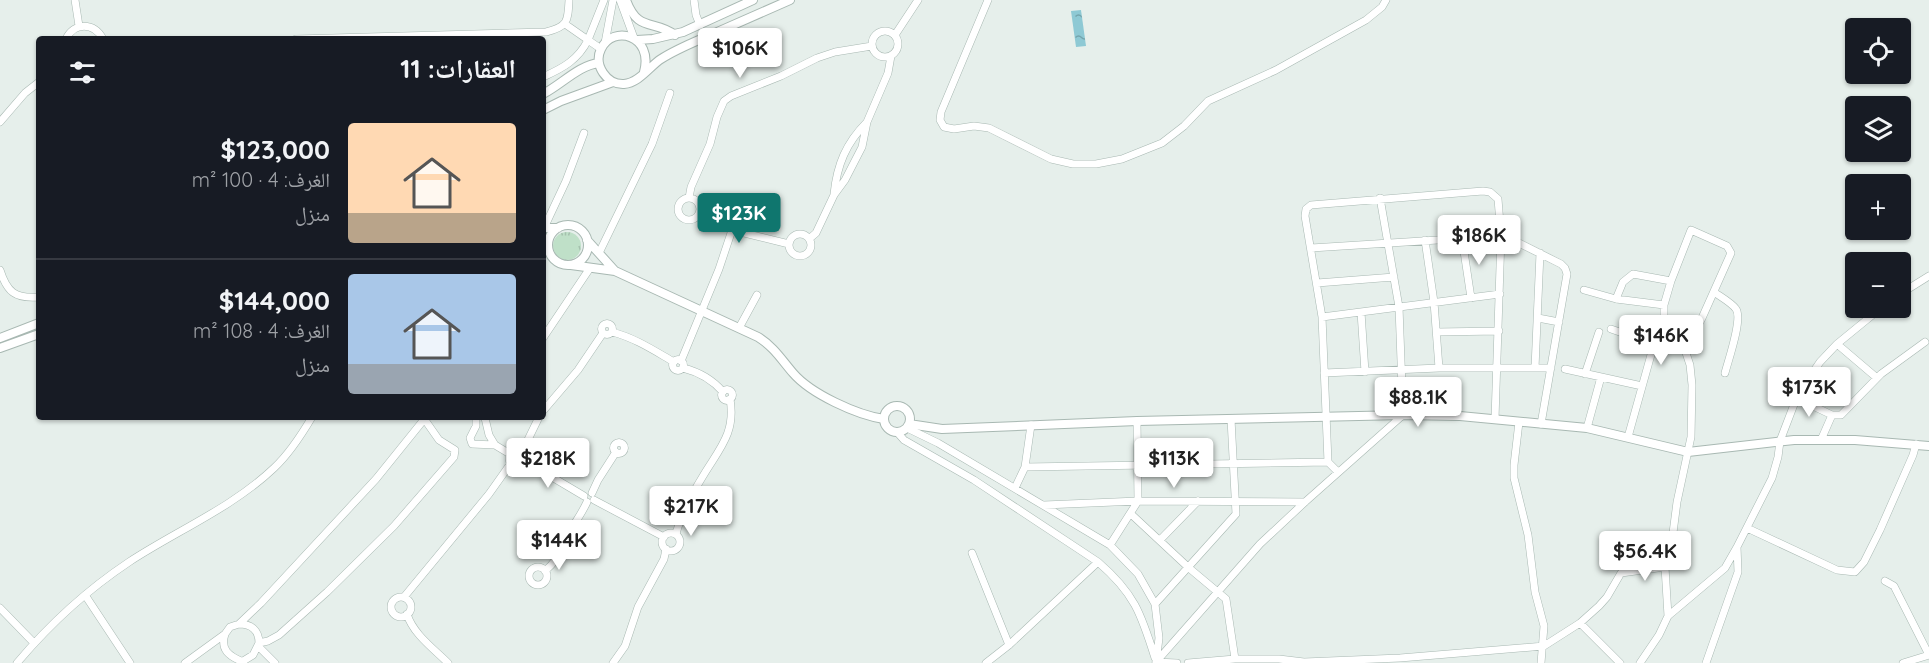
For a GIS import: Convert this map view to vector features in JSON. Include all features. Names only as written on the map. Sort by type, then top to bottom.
[{"type":"street","points":[[75,0],[80,26]]},
{"type":"street","points":[[417,36],[538,33],[555,30],[562,27],[568,20],[568,0]]},
{"type":"street","points":[[546,76],[567,66],[582,52],[604,0]]},
{"type":"street","points":[[613,0],[599,63],[604,75],[613,82],[625,84],[636,80],[662,58],[687,45],[790,0]]},
{"type":"street","points":[[620,0],[636,39],[645,49],[647,60],[644,72]]},
{"type":"street","points":[[626,0],[630,12],[643,24],[668,30],[675,35]]},
{"type":"street","points":[[694,0],[700,25]]},
{"type":"street","points":[[603,46],[614,37],[624,36],[636,39],[675,35],[753,0]]},
{"type":"street","points":[[895,35],[918,0]]},
{"type":"street","points":[[988,0],[941,112],[940,120],[944,127],[989,128],[1051,159],[1073,164],[1096,164],[1122,159],[1162,143],[1184,126],[1208,101],[1276,70],[1366,20],[1382,7],[1386,0]]},
{"type":"street","points":[[565,24],[588,40],[603,46]]},
{"type":"street","points":[[67,36],[69,32],[80,26],[91,26],[102,36]]},
{"type":"street","points":[[809,239],[816,233],[834,195],[845,180],[862,147],[867,123],[888,73],[891,56],[898,46],[895,35],[888,31],[880,32],[874,38],[873,46],[879,55],[891,56]]},
{"type":"street","points":[[699,215],[689,220],[680,214],[679,204],[689,198],[691,187],[710,144],[724,101],[817,58],[835,52],[873,46]]},
{"type":"street","points":[[546,92],[588,65],[599,63]]},
{"type":"street","points":[[546,108],[613,82]]},
{"type":"street","points":[[0,122],[36,84]]},
{"type":"street","points":[[599,253],[652,144],[670,93]]},
{"type":"street","points":[[834,195],[840,162],[855,135],[867,123]]},
{"type":"street","points":[[546,222],[566,181],[584,133]]},
{"type":"street","points":[[1338,472],[1328,462],[1322,317],[1305,216],[1308,207],[1314,204],[1490,192],[1496,196],[1501,236],[1495,420]]},
{"type":"street","points":[[689,198],[698,202],[699,215]]},
{"type":"street","points":[[1380,198],[1399,307],[1403,415]]},
{"type":"street","points":[[699,215],[732,230],[789,244]]},
{"type":"street","points":[[549,252],[548,241],[554,231],[564,226],[575,227],[584,234],[615,271]]},
{"type":"street","points":[[546,228],[559,228]]},
{"type":"street","points":[[679,364],[719,269],[732,230]]},
{"type":"street","points":[[1668,616],[1665,567],[1670,556],[1677,502],[1691,437],[1692,385],[1690,365],[1685,350],[1668,331],[1664,318],[1664,305],[1691,230],[1722,244],[1730,250],[1730,257],[1685,350]]},
{"type":"street","points":[[795,235],[803,235],[809,239],[811,246],[804,255],[793,254],[789,244],[795,235]]},
{"type":"street","points":[[1311,248],[1501,236],[1565,267],[1568,274],[1541,424]]},
{"type":"street","points":[[1462,238],[1471,298]]},
{"type":"street","points":[[571,265],[578,262],[586,253],[587,240]]},
{"type":"street","points":[[1425,240],[1434,302],[1439,368]]},
{"type":"street","points":[[546,248],[561,264],[615,271],[769,343],[794,375],[808,385],[848,410],[884,419]]},
{"type":"street","points":[[1535,368],[1540,253]]},
{"type":"street","points":[[546,334],[590,268]]},
{"type":"street","points":[[0,270],[11,292],[25,298],[36,297]]},
{"type":"street","points":[[1616,299],[1623,282],[1633,274],[1671,281]]},
{"type":"street","points":[[1911,287],[1929,276]]},
{"type":"street","points":[[1317,283],[1394,277]]},
{"type":"street","points":[[1584,290],[1616,299],[1664,305]]},
{"type":"street","points":[[1714,292],[1733,306],[1739,315],[1738,327],[1725,373]]},
{"type":"street","points":[[1322,317],[1500,294]]},
{"type":"street","points":[[739,328],[757,295]]},
{"type":"street","points":[[1361,312],[1365,372]]},
{"type":"street","points":[[1538,318],[1559,322]]},
{"type":"street","points":[[1640,663],[1659,635],[1668,616],[1725,568],[1772,478],[1780,441],[1796,398],[1814,369],[1837,344],[1869,318]]},
{"type":"street","points":[[0,339],[36,324]]},
{"type":"street","points":[[546,407],[578,370],[603,333],[603,326],[608,324],[612,327],[612,332],[645,345],[709,379],[723,392],[724,399],[730,399],[731,418],[724,442],[694,491],[678,524],[676,534],[679,540],[678,546],[673,550],[666,549]]},
{"type":"street","points":[[1611,329],[1654,344],[1679,344]]},
{"type":"street","points":[[1437,332],[1499,331]]},
{"type":"street","points":[[1585,374],[1599,332]]},
{"type":"street","points":[[0,348],[36,335]]},
{"type":"street","points":[[1796,398],[1832,415],[1841,415],[1877,378],[1925,342]]},
{"type":"street","points":[[1628,437],[1654,344]]},
{"type":"street","points":[[1837,344],[1877,378]]},
{"type":"street","points":[[1324,374],[1439,368],[1551,368]]},
{"type":"street","points":[[1565,369],[1642,386]]},
{"type":"street","points":[[1587,428],[1602,377]]},
{"type":"street","points":[[908,426],[908,413],[900,406],[889,408],[884,419],[887,428],[974,480],[1098,562],[1115,578],[1131,596],[1143,619],[1156,662]]},
{"type":"street","points":[[1156,662],[1260,544],[1403,415]]},
{"type":"street","points":[[897,432],[908,426],[942,429],[1031,424],[1403,415],[1587,428],[1688,452],[1780,441],[1855,440],[1929,446]]},
{"type":"street","points":[[1821,440],[1832,415]]},
{"type":"street","points":[[1155,604],[1236,514],[1231,419]]},
{"type":"street","points":[[17,663],[34,643],[85,595],[127,564],[239,496],[275,468],[310,420]]},
{"type":"street","points":[[185,663],[225,634],[230,627],[239,624],[261,603],[376,478],[424,420]]},
{"type":"street","points":[[259,645],[279,635],[327,592],[394,526],[454,457],[455,450],[439,441],[427,420]]},
{"type":"street","points":[[476,420],[470,438],[472,444],[495,445]]},
{"type":"street","points":[[486,420],[489,435],[495,445],[520,465],[525,461]]},
{"type":"street","points":[[538,420],[522,452],[525,461],[664,537]]},
{"type":"street","points":[[1110,545],[1138,501],[1137,421]]},
{"type":"street","points":[[1519,422],[1514,478],[1528,535],[1535,592],[1544,627],[1541,663]]},
{"type":"street","points":[[1015,488],[1025,467],[1031,424]]},
{"type":"street","points":[[908,426],[1110,545],[1138,574],[1155,604],[1159,638],[1156,662]]},
{"type":"street","points":[[1747,528],[1838,570],[1855,572],[1864,562],[1880,530],[1916,444]]},
{"type":"street","points":[[404,597],[408,599],[411,607],[407,614],[400,617],[391,611],[393,600],[404,597],[489,494],[516,450],[522,452]]},
{"type":"street","points":[[545,571],[559,556],[569,532],[616,452]]},
{"type":"street","points":[[1025,467],[1328,462]]},
{"type":"street","points":[[1044,506],[1138,501],[1305,502]]},
{"type":"street","points":[[1160,540],[1198,501]]},
{"type":"street","points":[[1131,514],[1227,602],[1235,659]]},
{"type":"street","points":[[613,663],[625,646],[638,606],[664,559],[666,549],[663,544],[664,537],[669,533],[676,534]]},
{"type":"street","points":[[1706,663],[1738,572],[1737,547]]},
{"type":"street","points":[[972,553],[1009,645]]},
{"type":"street","points":[[986,663],[1009,645],[1098,562]]},
{"type":"street","points":[[1188,663],[1235,659],[1304,662],[1399,661],[1544,646],[1580,623],[1607,597],[1621,573],[1665,567]]},
{"type":"street","points":[[1885,581],[1894,586],[1929,655],[1903,663]]},
{"type":"street","points":[[85,595],[130,663]]},
{"type":"street","points":[[0,608],[34,643]]},
{"type":"street","points":[[407,614],[416,630],[448,663]]},
{"type":"street","points":[[1580,623],[1620,663]]},
{"type":"street","points":[[225,634],[223,643],[225,652],[232,658],[242,662],[254,655],[259,645],[258,634],[252,627],[239,624]]},
{"type":"street","points":[[259,645],[275,663]]},
{"type":"street","points":[[1156,662],[1177,663]]},
{"type":"green space","points":[[567,232],[577,236],[581,246],[577,256],[567,260],[557,256],[553,246],[557,236]]},
{"type":"water","points":[[1081,10],[1086,46],[1076,47],[1071,11]]}]
